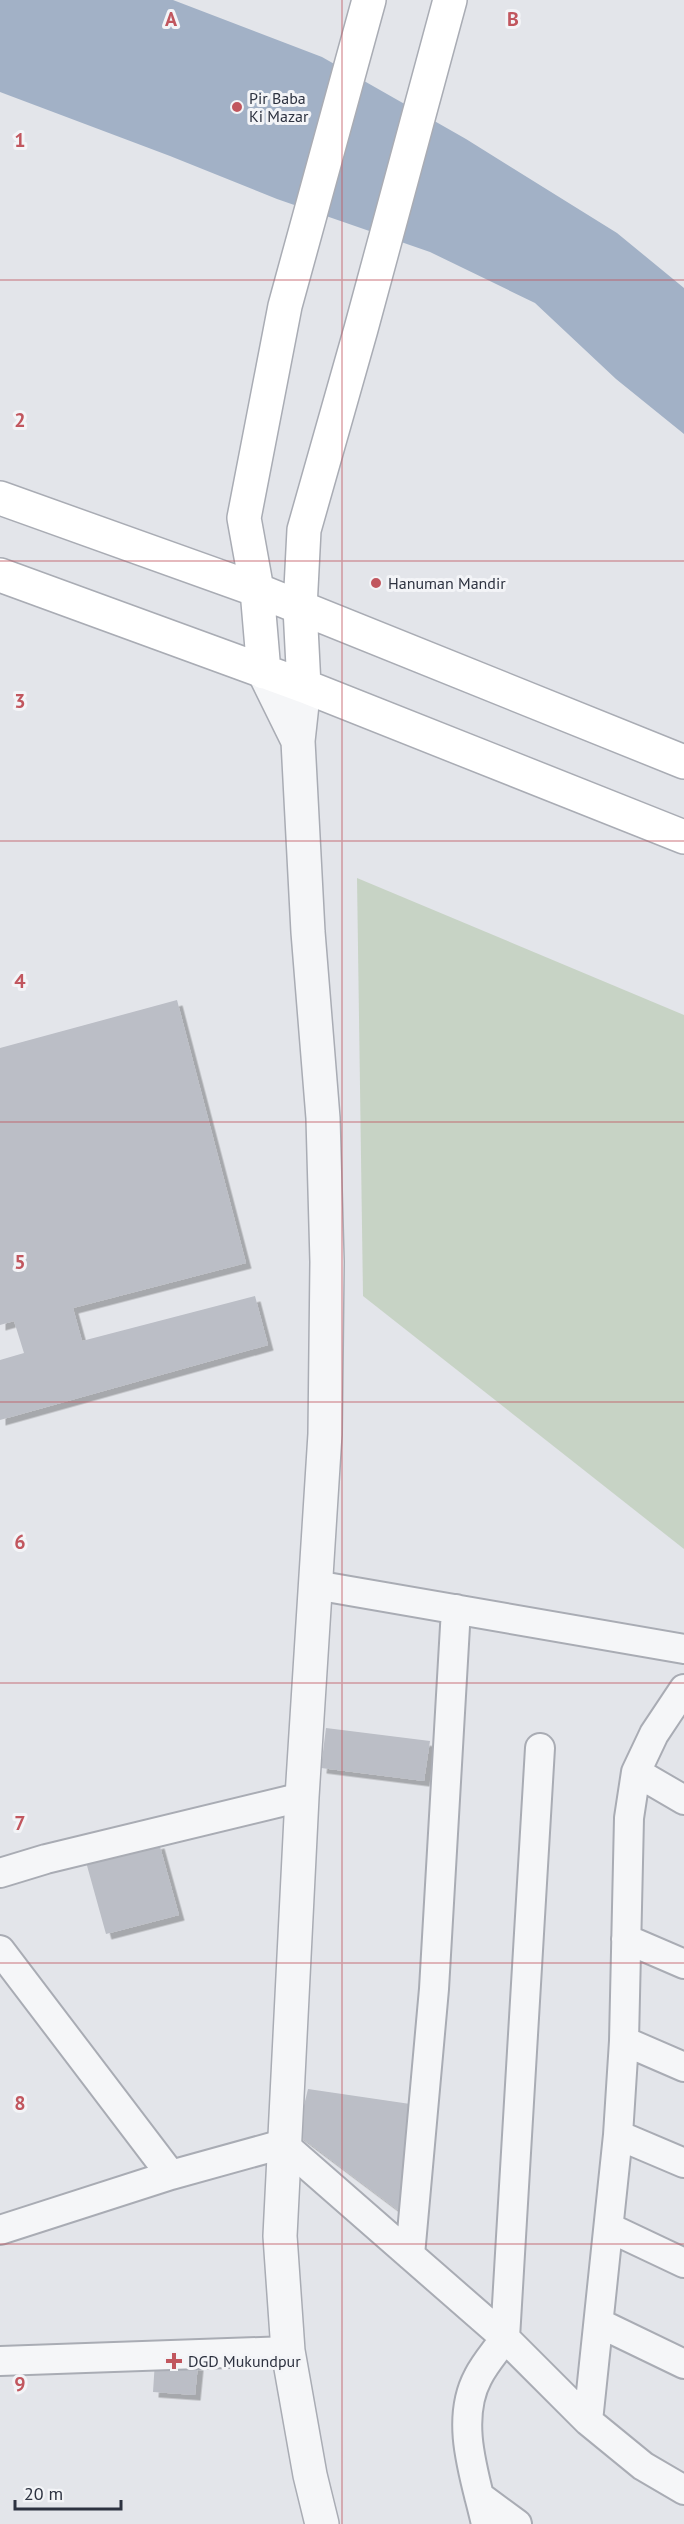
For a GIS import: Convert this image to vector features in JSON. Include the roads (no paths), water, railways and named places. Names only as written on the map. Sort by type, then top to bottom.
[{"type":"main road","points":[[264,672],[257,590],[244,518],[285,306],[369,0]]},
{"type":"main road","points":[[303,686],[300,608],[304,530],[450,0]]},
{"type":"main road","points":[[0,498],[257,590],[684,762]]},
{"type":"main road","points":[[0,575],[303,686],[684,837]]},
{"type":"street","points":[[264,672],[298,741]]},
{"type":"street","points":[[303,686],[298,741],[308,932],[323,1118],[327,1262],[325,1434],[302,1797],[280,2236],[288,2351],[316,2522]]},
{"type":"street","points":[[315,1585],[684,1649]]},
{"type":"street","points":[[410,2255],[434,1989],[456,1609]]},
{"type":"street","points":[[588,2421],[618,2135],[624,2041],[629,1818],[636,1772],[654,1734],[684,1689]]},
{"type":"street","points":[[486,2524],[468,2447],[468,2412],[477,2378],[505,2338],[540,1748]]},
{"type":"street","points":[[636,1772],[684,1800]]},
{"type":"street","points":[[0,1873],[46,1859],[302,1797]]},
{"type":"street","points":[[626,1939],[684,1964]]},
{"type":"street","points":[[0,1950],[171,2175]]},
{"type":"street","points":[[624,2041],[684,2067]]},
{"type":"street","points":[[618,2135],[684,2163]]},
{"type":"street","points":[[283,2144],[505,2338],[588,2421],[643,2466],[684,2490]]},
{"type":"street","points":[[0,2230],[171,2175],[283,2144]]},
{"type":"street","points":[[610,2228],[684,2263]]},
{"type":"street","points":[[599,2323],[684,2364]]},
{"type":"street","points":[[0,2361],[288,2351]]},
{"type":"street","points":[[480,2496],[517,2524]]},
{"type":"water","points":[[0,0],[173,0],[322,57],[466,139],[617,233],[684,288],[684,434],[616,379],[535,303],[430,252],[277,199],[0,92]]},
{"type":"place","name":"Pir Baba Ki Mazar","points":[[237,107]]},
{"type":"place","name":"Hanuman Mandir","points":[[376,583]]},
{"type":"place","name":"DGD Mukundpur","points":[[174,2361]]}]
